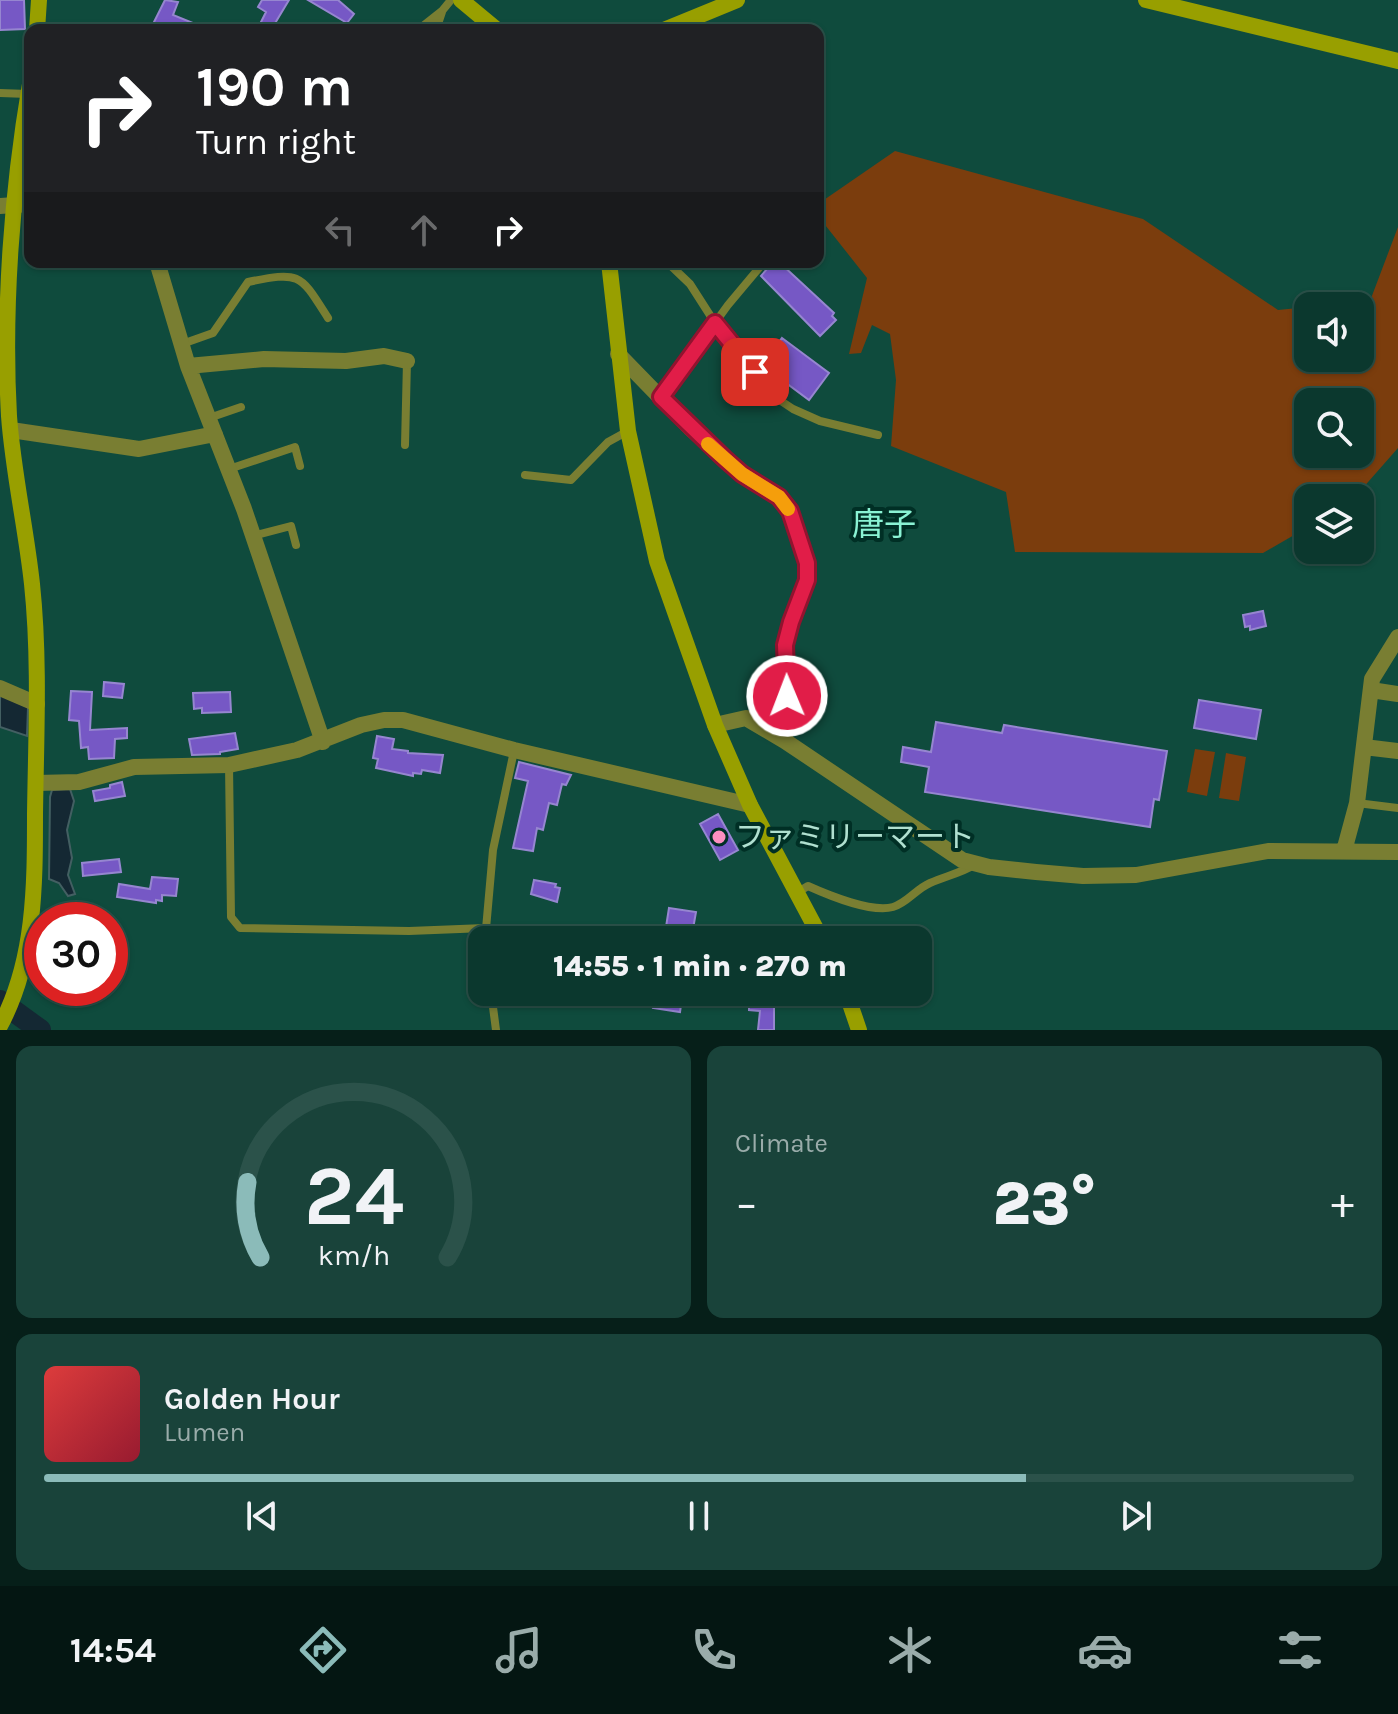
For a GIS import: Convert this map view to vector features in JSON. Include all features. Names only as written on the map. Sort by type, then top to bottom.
[{"type":"street","points":[[37,24],[39,0]]},
{"type":"street","points":[[461,0],[490,24]]},
{"type":"street","points":[[679,24],[737,0]]},
{"type":"street","points":[[1146,0],[1398,61]]},
{"type":"street","points":[[0,1026],[22,975],[34,890],[37,704],[32,582],[11,430],[9,297],[15,205],[24,142]]},
{"type":"street","points":[[159,268],[188,366],[229,469],[323,742]]},
{"type":"street","points":[[610,268],[628,431],[657,561],[715,725],[750,805],[815,926]]},
{"type":"street","points":[[618,354],[690,428],[732,465],[779,497],[790,511],[807,563],[807,580],[785,645],[788,673],[785,741]]},
{"type":"street","points":[[188,366],[264,359],[346,361],[384,356],[407,361]]},
{"type":"street","points":[[11,430],[89,439],[139,449],[212,426]]},
{"type":"street","points":[[1344,851],[1357,803],[1372,679],[1398,636]]},
{"type":"street","points":[[0,688],[37,704]]},
{"type":"street","points":[[1371,690],[1398,694]]},
{"type":"street","points":[[715,725],[746,718],[962,860],[976,863],[1083,876],[1136,875],[1268,851],[1398,852]]},
{"type":"street","points":[[36,783],[79,782],[134,767],[229,765],[323,742],[361,725],[403,720],[514,750],[750,805]]},
{"type":"street","points":[[1364,747],[1398,751]]},
{"type":"street","points":[[851,1006],[859,1030]]},
{"type":"lane","points":[[426,24],[451,0]]},
{"type":"lane","points":[[438,24],[442,11]]},
{"type":"lane","points":[[0,93],[24,90]]},
{"type":"lane","points":[[673,268],[690,284],[715,323],[775,397],[820,421],[878,435]]},
{"type":"lane","points":[[661,397],[759,268]]},
{"type":"lane","points":[[182,344],[213,333],[248,282],[272,277],[293,276],[307,284],[328,318]]},
{"type":"lane","points":[[405,445],[407,361]]},
{"type":"lane","points":[[212,426],[241,407]]},
{"type":"lane","points":[[525,475],[571,480],[608,442],[628,431]]},
{"type":"lane","points":[[229,469],[295,447],[300,466]]},
{"type":"lane","points":[[253,536],[291,526],[296,545]]},
{"type":"lane","points":[[485,926],[493,850],[514,750]]},
{"type":"lane","points":[[229,765],[231,917],[240,928],[409,931],[468,929]]},
{"type":"lane","points":[[1357,803],[1398,808]]},
{"type":"lane","points":[[798,892],[808,886],[839,898],[890,908],[903,903],[918,889],[962,873],[976,863]]},
{"type":"lane","points":[[493,1006],[496,1030]]},
{"type":"shaded area","points":[[895,151],[1143,219],[1278,310],[1294,308],[1294,372],[1374,372],[1373,292],[1398,227],[1398,448],[1366,484],[1294,484],[1294,535],[1263,553],[1015,552],[1006,492],[891,446],[896,380],[890,334],[872,325],[861,353],[849,354],[867,278],[824,224],[824,200]]},
{"type":"shaded area","points":[[1195,749],[1215,752],[1207,796],[1187,792]]},
{"type":"shaded area","points":[[1226,753],[1246,757],[1239,801],[1219,798]]},
{"type":"water","points":[[0,695],[28,707],[27,736],[0,727]]},
{"type":"water","points":[[70,789],[74,801],[67,830],[72,858],[68,875],[75,894],[68,896],[59,883],[49,879],[50,797],[52,790]]},
{"type":"building","points":[[0,0],[24,0],[24,29],[0,30]]},
{"type":"building","points":[[165,0],[178,2],[173,15],[195,24],[153,24]]},
{"type":"building","points":[[262,0],[289,0],[275,24],[260,24],[266,12],[258,7]]},
{"type":"building","points":[[308,0],[338,0],[354,14],[347,23]]},
{"type":"building","points":[[768,268],[785,268],[834,313],[832,316],[836,320],[820,336],[761,276]]},
{"type":"building","points":[[782,338],[829,373],[809,400],[762,365]]},
{"type":"building","points":[[1263,611],[1266,626],[1250,630],[1250,626],[1245,627],[1243,615]]},
{"type":"building","points":[[104,682],[124,684],[122,698],[103,696]]},
{"type":"building","points":[[71,691],[92,692],[90,730],[127,728],[127,738],[115,739],[114,758],[89,759],[88,747],[81,748],[79,721],[69,720]]},
{"type":"building","points":[[230,692],[231,712],[202,713],[202,708],[194,709],[193,693]]},
{"type":"building","points":[[1199,700],[1261,710],[1256,739],[1194,728]]},
{"type":"building","points":[[936,722],[1002,733],[1004,725],[1167,751],[1159,800],[1154,799],[1150,827],[925,792],[929,767],[901,762],[903,747],[931,752]]},
{"type":"building","points":[[235,733],[238,749],[220,754],[192,755],[189,739]]},
{"type":"building","points":[[377,736],[394,739],[392,749],[443,755],[440,773],[422,770],[421,774],[413,773],[413,776],[376,768],[378,759],[373,758]]},
{"type":"building","points":[[519,762],[571,775],[566,785],[562,784],[557,805],[549,803],[543,830],[537,828],[533,851],[513,848],[528,781],[515,778]]},
{"type":"building","points":[[122,782],[125,796],[95,801],[93,791]]},
{"type":"building","name":"ファミリーマート","points":[[718,814],[738,850],[720,860],[700,824]]},
{"type":"building","points":[[119,859],[121,872],[83,876],[82,863]]},
{"type":"building","points":[[152,877],[178,879],[176,896],[162,895],[162,901],[156,900],[156,903],[117,897],[119,884],[150,889]]},
{"type":"building","points":[[534,880],[556,884],[555,887],[560,888],[557,902],[531,894]]},
{"type":"building","points":[[669,908],[696,912],[694,926],[666,926]]},
{"type":"building","points":[[653,1006],[681,1006],[680,1012]]},
{"type":"building","points":[[749,1006],[774,1006],[774,1030],[758,1030],[760,1011],[749,1010]]},
{"type":"waterway","points":[[0,1001],[40,1030]]},
{"type":"slow traffic","points":[[708,444],[742,474],[779,497],[788,509]]},
{"type":"place","name":"ファミリーマート","points":[[719,837]]},
{"type":"district","name":"唐子","points":[[884,524]]},
{"type":"route","points":[[755,372],[715,323],[661,397],[725,459],[742,474],[779,497],[790,511],[807,563],[807,580],[785,645],[787,696]]}]
